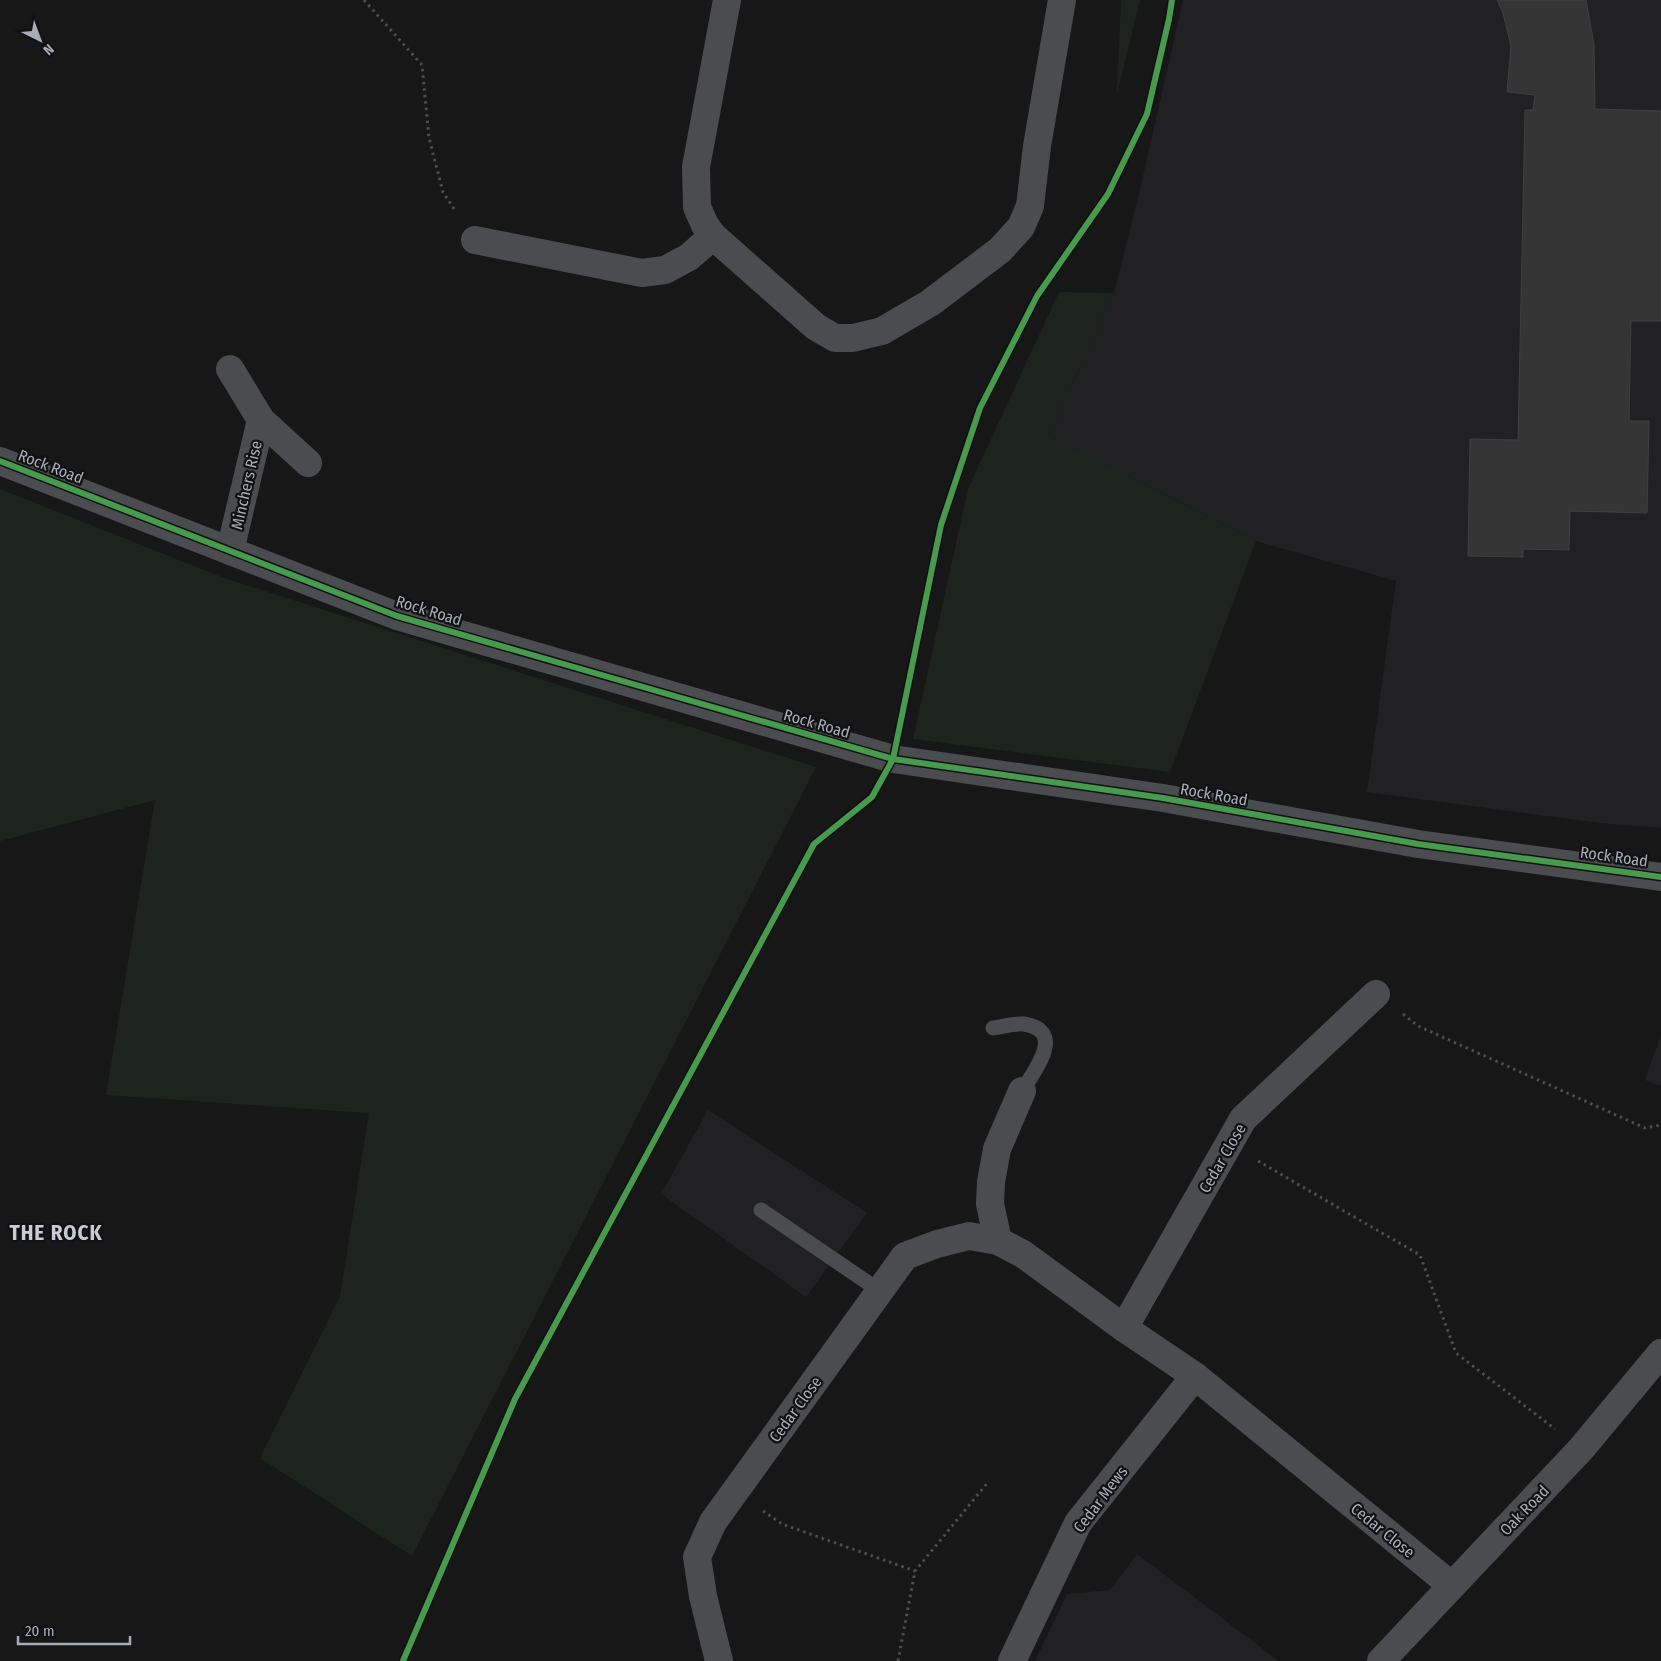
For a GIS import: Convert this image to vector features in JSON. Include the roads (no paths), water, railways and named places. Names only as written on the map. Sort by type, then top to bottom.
[{"type":"street","points":[[727,0],[696,167],[698,207],[705,225],[713,236],[816,327],[835,338],[853,338],[882,331],[930,303],[1000,250],[1021,227],[1030,206],[1037,146],[1062,0]]},
{"type":"street","points":[[475,240],[642,273],[665,270],[689,257],[713,236]]},
{"type":"street","name":"Minchers Rise","points":[[230,369],[261,420],[308,462]]},
{"type":"street","name":"Minchers Rise","points":[[230,550],[261,420]]},
{"type":"street","name":"Rock Road","points":[[0,461],[398,616],[893,759],[1163,798],[1418,844],[1661,877]]},
{"type":"street","name":"Cedar Close","points":[[1124,1328],[1243,1119],[1376,994]]},
{"type":"street","points":[[998,1241],[990,1204],[991,1182],[997,1149],[1022,1091]]},
{"type":"street","name":"Cedar Close","points":[[719,1661],[703,1596],[697,1557],[713,1522],[906,1256],[937,1244],[969,1236],[998,1241],[1023,1254],[1124,1328],[1195,1376],[1451,1585]]},
{"type":"street","name":"Oak Road","points":[[1381,1661],[1581,1449],[1661,1353]]},
{"type":"street","name":"Cedar Mews","points":[[1012,1661],[1078,1523],[1195,1376]]},
{"type":"lane","points":[[993,1028],[1023,1024],[1037,1029],[1046,1038],[1043,1055],[1022,1091]]},
{"type":"lane","points":[[761,1210],[880,1291]]},
{"type":"district","name":"THE ROCK","points":[[56,1233]]}]
